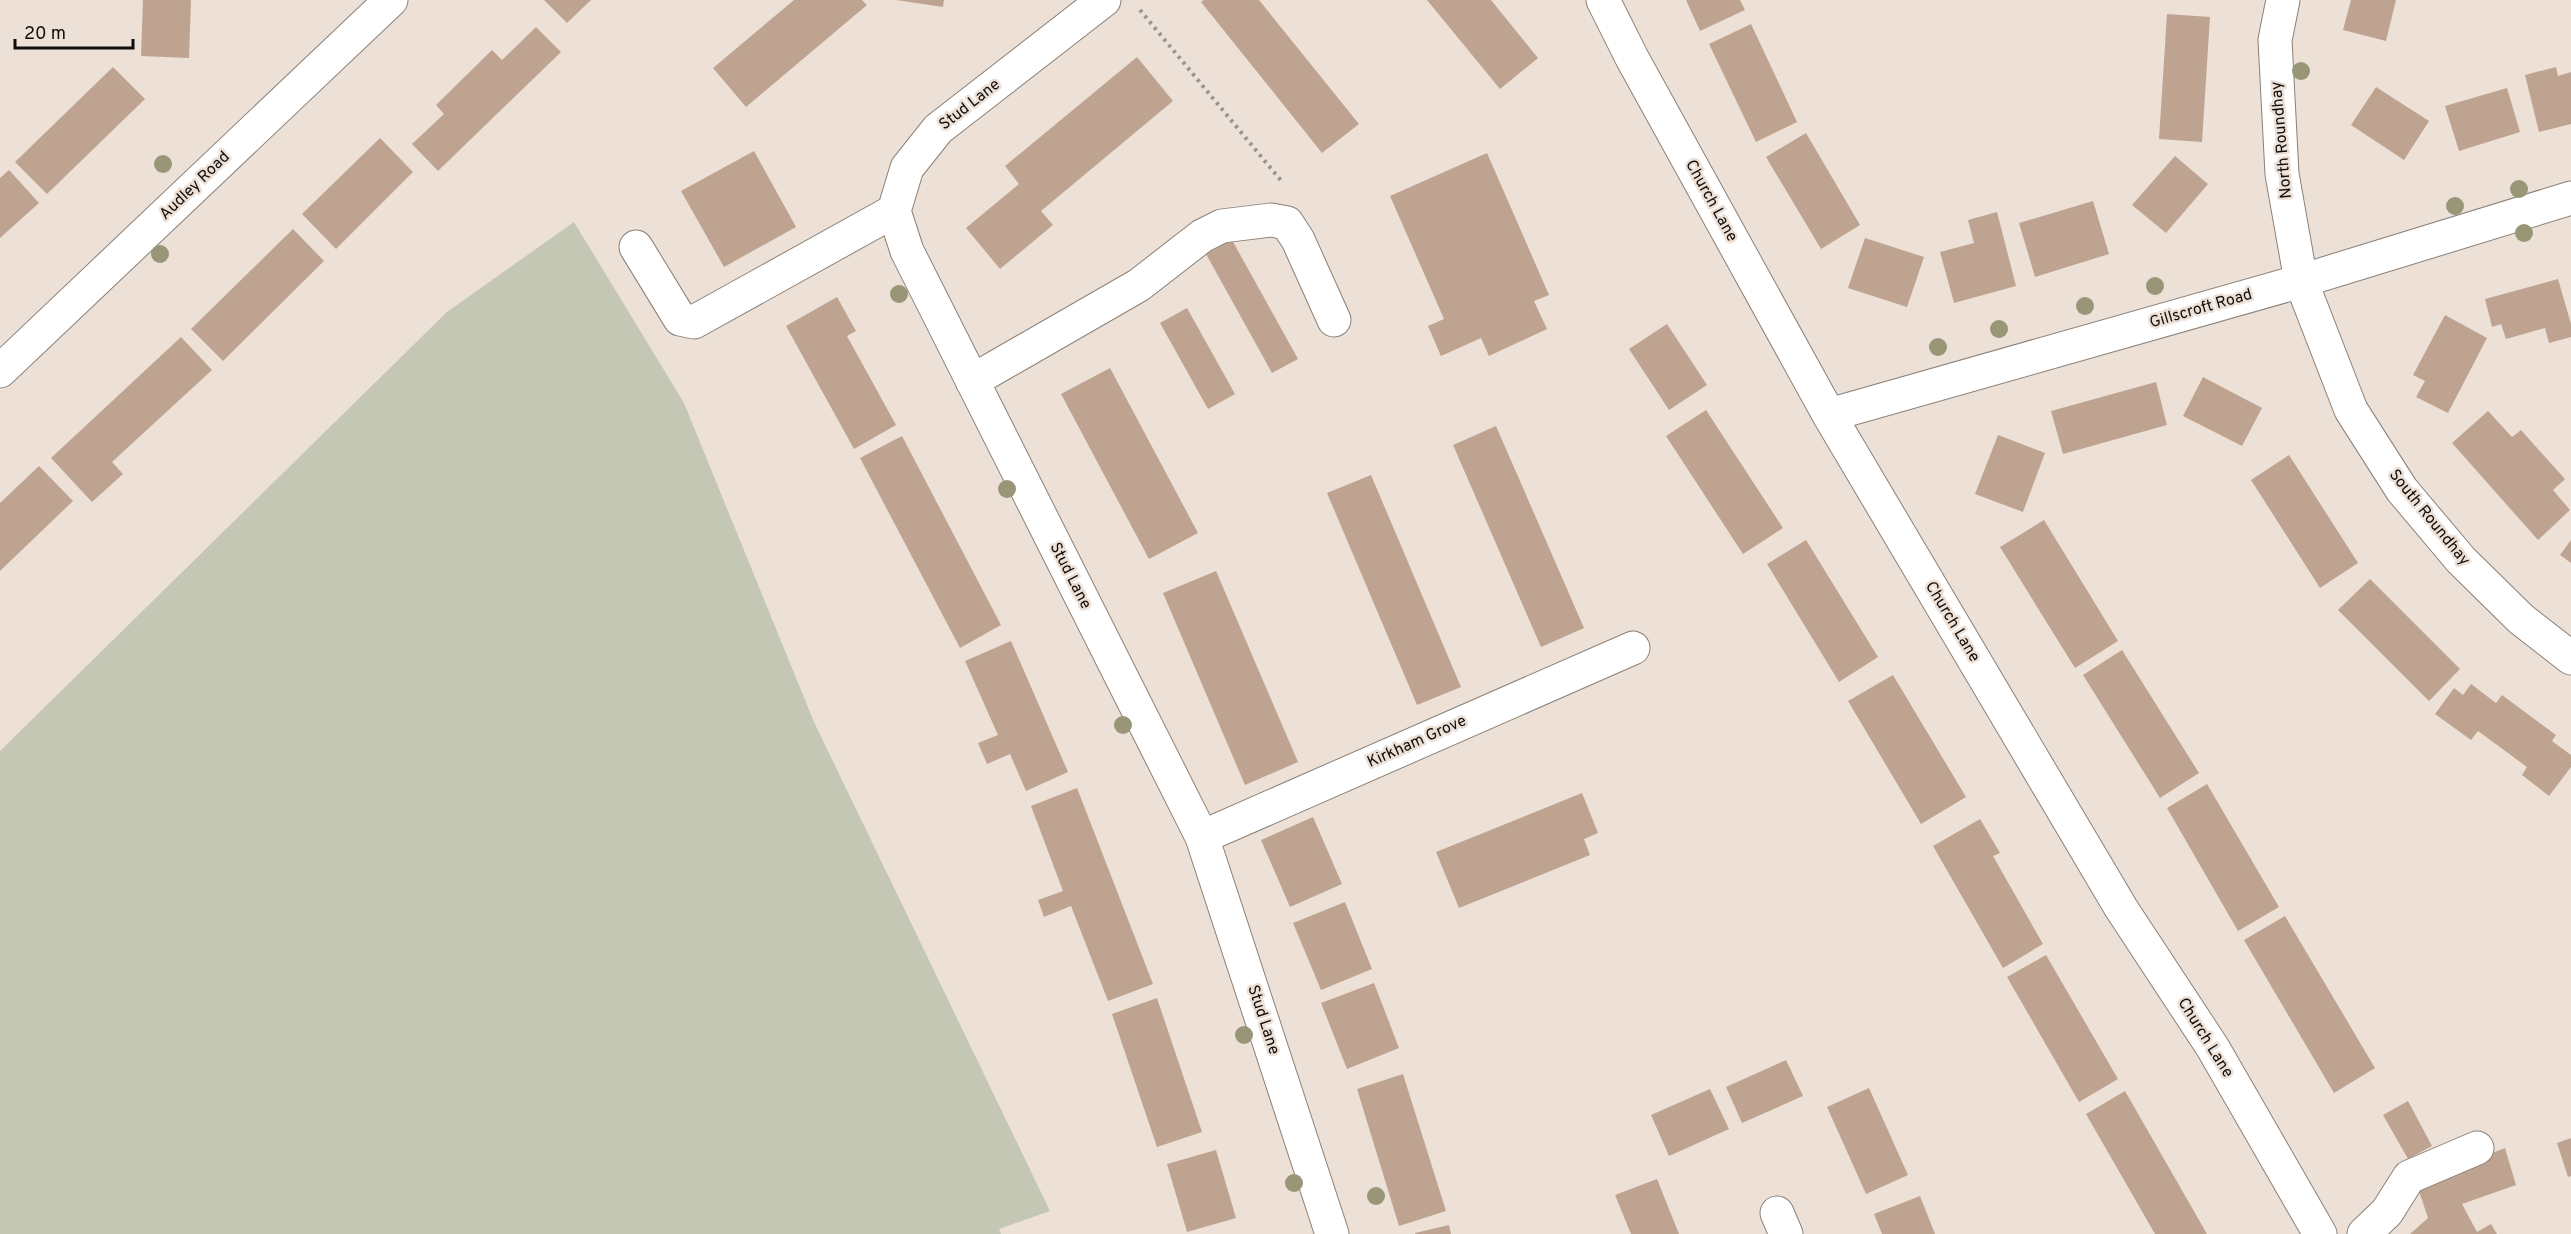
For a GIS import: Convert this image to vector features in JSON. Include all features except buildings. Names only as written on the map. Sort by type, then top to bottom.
[{"type":"street","name":"Stud Lane","points":[[1104,0],[938,129],[907,168],[894,211],[907,251],[1202,837],[1332,1234]]},
{"type":"street","name":"Church Lane","points":[[1603,0],[1638,69],[1829,415],[2121,908],[2213,1048],[2320,1234]]},
{"type":"street","name":"North Roundhay","points":[[2283,0],[2275,40],[2282,174],[2301,280]]},
{"type":"street","name":"Audley Road","points":[[0,371],[388,1]]},
{"type":"street","name":"Gillscroft Road","points":[[1829,415],[2301,280],[2571,198]]},
{"type":"street","points":[[636,247],[680,319],[694,322],[894,211]]},
{"type":"street","points":[[972,381],[1139,285],[1202,236],[1222,226],[1271,220],[1287,223],[1298,240],[1334,320]]},
{"type":"street","name":"South Roundhay","points":[[2301,280],[2351,410],[2402,490],[2461,560],[2521,619],[2571,658]]},
{"type":"street","name":"Kirkham Grove","points":[[1202,837],[1632,648]]},
{"type":"street","points":[[2364,1234],[2388,1212],[2409,1177],[2477,1148]]},
{"type":"path","points":[[1140,9],[1283,183]]},
{"type":"green space","points":[[574,222],[684,403],[814,722],[1050,1211],[999,1229],[1001,1234],[0,1234],[0,751],[447,312]]}]
